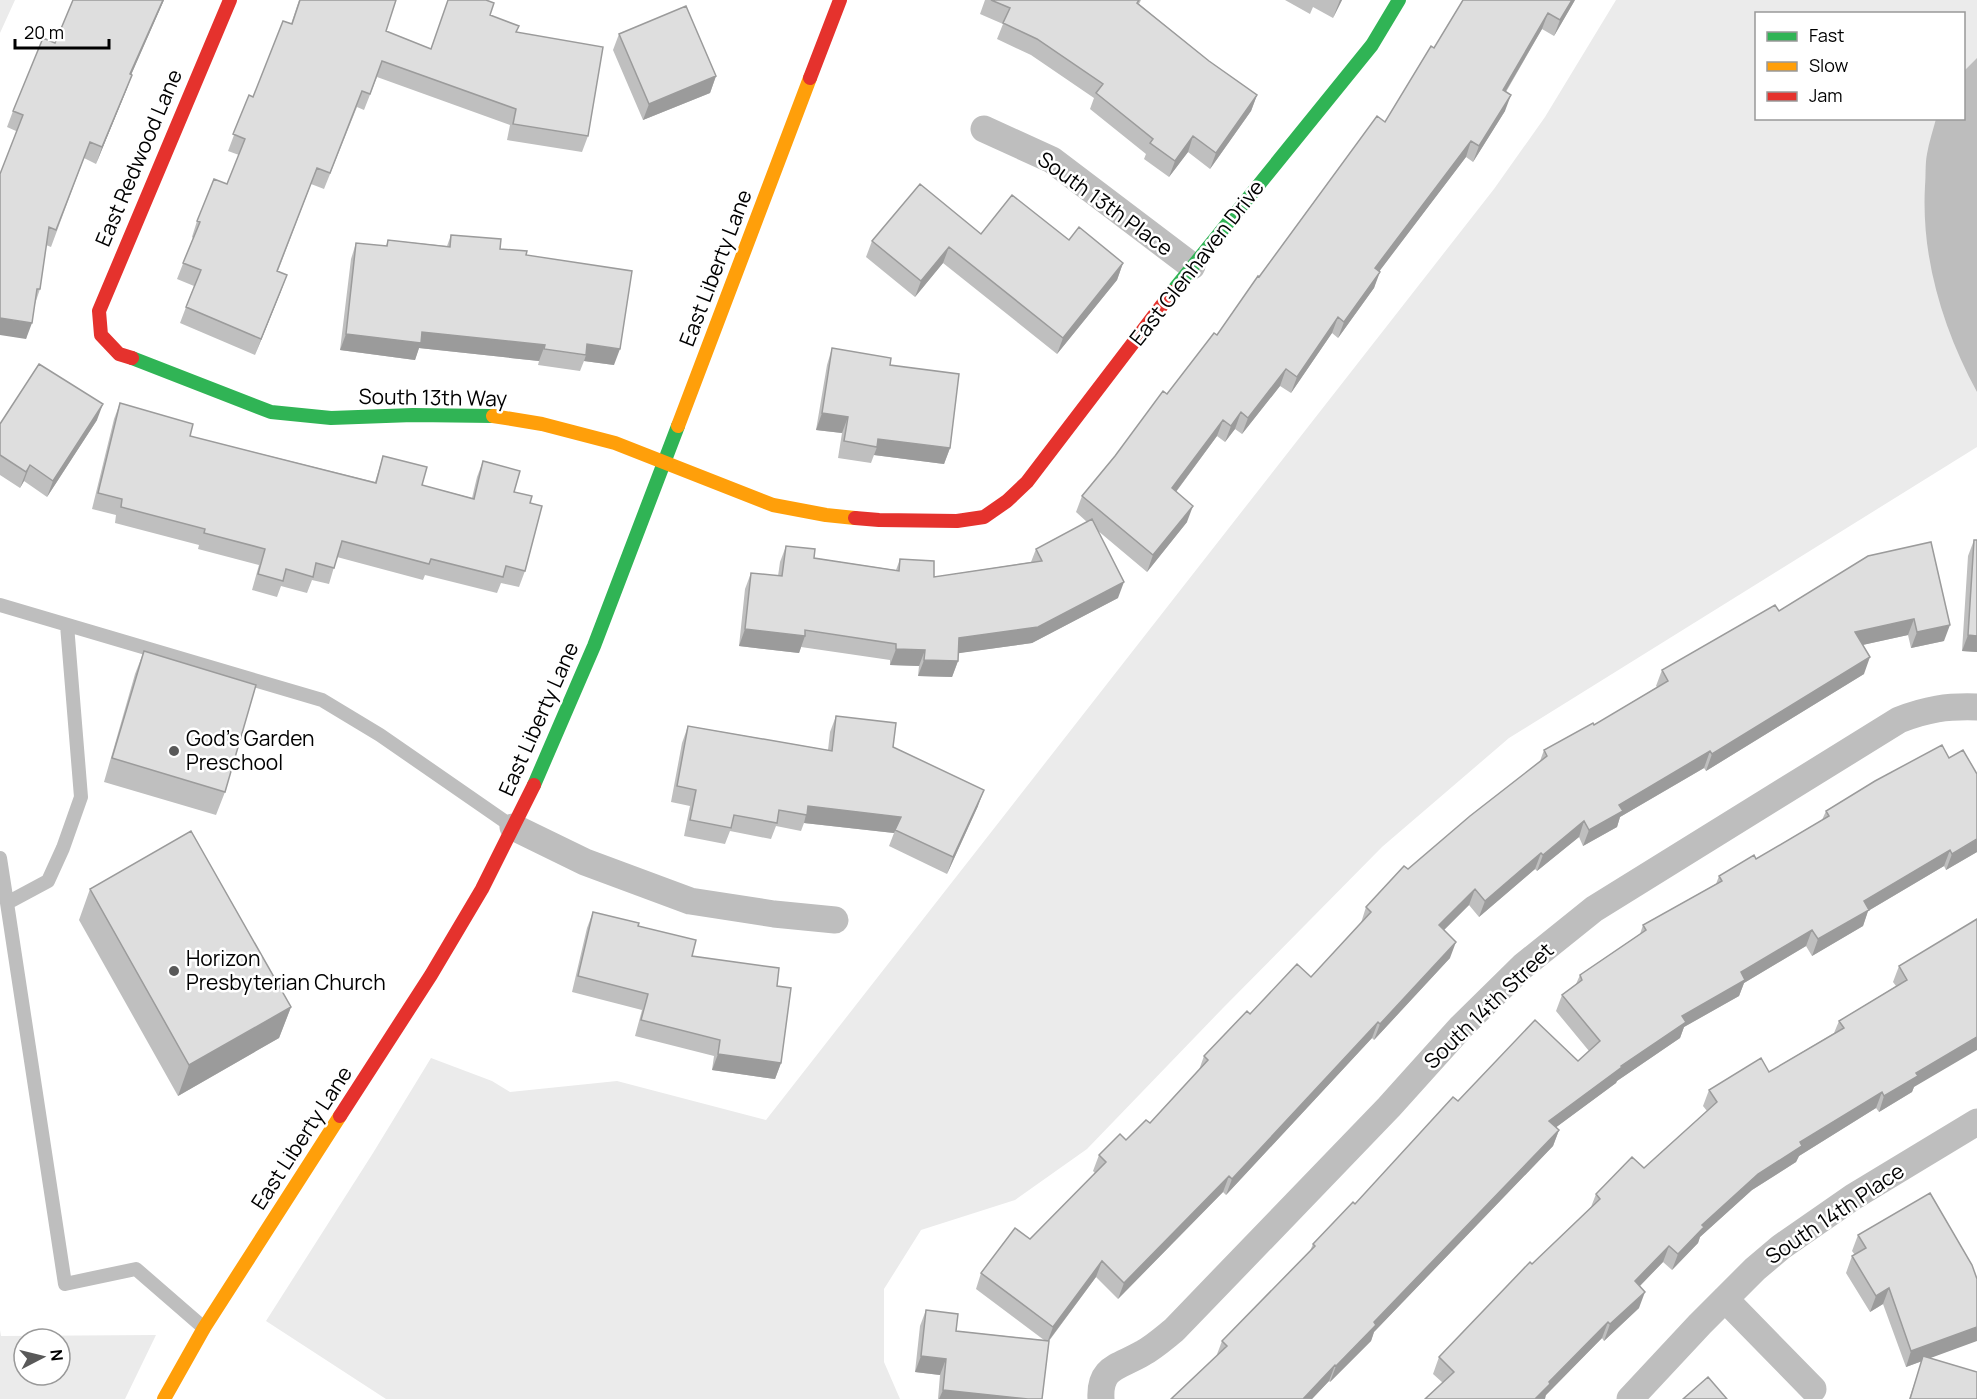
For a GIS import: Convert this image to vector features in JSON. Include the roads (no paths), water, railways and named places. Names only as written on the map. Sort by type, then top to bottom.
[{"type":"street","name":"East Redwood Lane","points":[[101,335],[99,311],[110,280],[230,0]]},
{"type":"street","name":"East Liberty Lane","points":[[164,1399],[204,1328],[431,975],[482,889],[543,766],[594,646],[840,0]]},
{"type":"street","name":"East Glenhaven Drive","points":[[984,517],[1007,501],[1027,482],[1192,266],[1372,45],[1399,0]]},
{"type":"street","name":"South 13th Place","points":[[984,129],[1052,160],[1192,266]]},
{"type":"street","name":"South 13th Way","points":[[101,335],[119,354],[271,412],[331,418],[489,415],[542,424],[615,443],[773,505],[826,515],[879,520],[957,520],[984,517]]},
{"type":"street","name":"South 14th Street","points":[[1101,1392],[1112,1368],[1142,1354],[1174,1330],[1389,1107],[1461,1027],[1523,966],[1594,909],[1899,720],[1924,710],[1953,706],[1977,707]]},
{"type":"street","points":[[513,827],[585,862],[690,901],[774,914],[835,920]]},
{"type":"street","name":"South 14th Place","points":[[1630,1399],[1725,1299],[1781,1247],[1853,1197],[1977,1122]]},
{"type":"street","points":[[1725,1299],[1813,1389]]},
{"type":"lane","points":[[0,605],[322,700],[380,735],[513,827]]},
{"type":"lane","points":[[7,903],[48,881],[63,848],[81,797],[67,625]]},
{"type":"lane","points":[[0,858],[66,1284],[136,1269],[204,1328]]},
{"type":"place","name":"God's Garden Preschool","points":[[174,751]]},
{"type":"place","name":"Horizon Presbyterian Church","points":[[174,971]]}]
